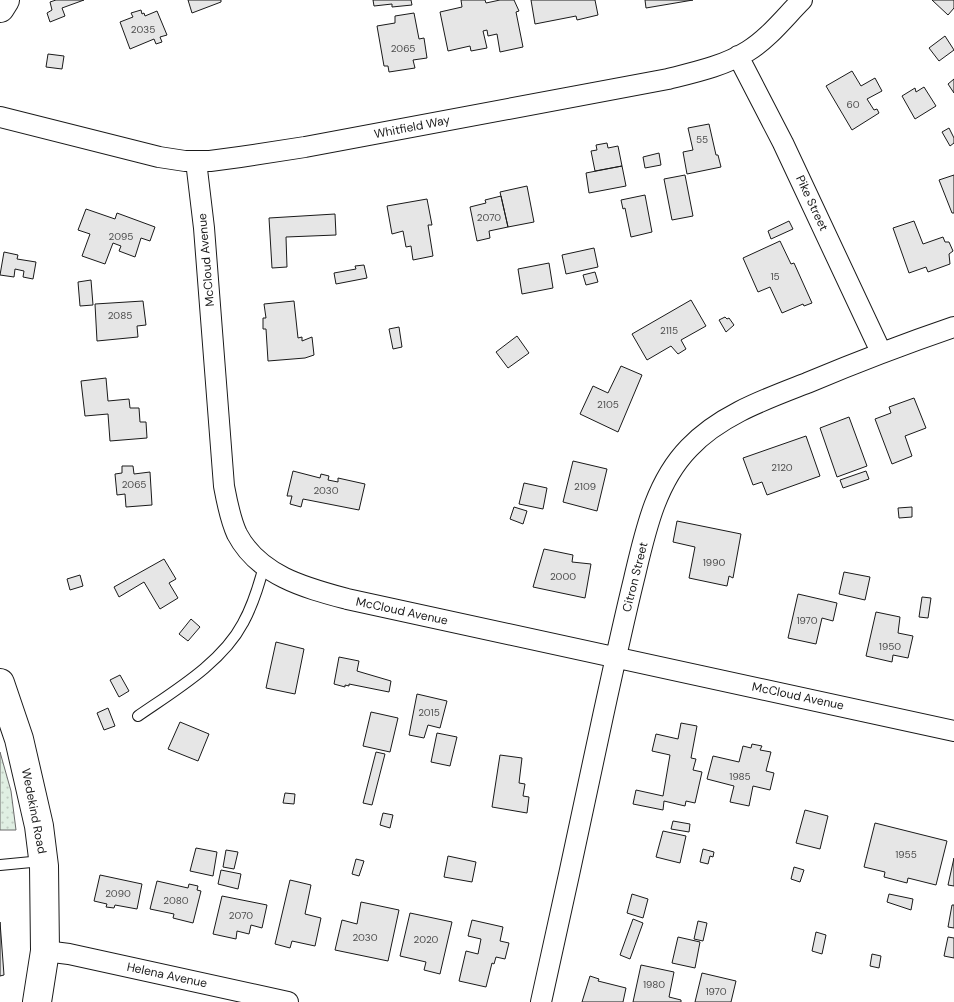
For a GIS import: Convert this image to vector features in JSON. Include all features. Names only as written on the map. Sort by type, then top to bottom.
[{"type":"street","points":[[0,8],[5,0]]},
{"type":"street","name":"Whitfield Way","points":[[0,117],[159,158],[196,161],[225,159],[305,147],[668,79],[703,70],[750,50],[802,0]]},
{"type":"street","name":"Pike Street","points":[[738,56],[783,143],[881,352]]},
{"type":"street","name":"McCloud Avenue","points":[[196,161],[204,228],[224,486],[229,512],[237,534],[249,551],[264,566],[286,580],[310,589],[954,731]]},
{"type":"street","name":"Citron Street","points":[[541,1002],[616,656],[652,511],[662,485],[675,464],[690,447],[729,417],[754,404],[881,352],[954,327]]},
{"type":"street","name":"Wedekind Road","points":[[0,683],[32,789],[39,826],[43,861],[45,951],[37,1002]]},
{"type":"street","name":"Helena Avenue","points":[[45,951],[69,954],[207,993],[288,1002]]},
{"type":"lane","points":[[138,716],[218,657],[243,624],[257,590],[264,566]]},
{"type":"lane","points":[[0,865],[43,861]]},
{"type":"green space","points":[[0,752],[11,791],[16,830],[0,830]]},
{"type":"building","points":[[56,0],[84,0],[62,8],[65,16],[50,22],[47,13],[52,10],[50,2]]},
{"type":"building","points":[[188,0],[221,0],[221,2],[192,13]]},
{"type":"building","points":[[373,0],[411,0],[412,5],[392,7],[392,4],[374,6]]},
{"type":"building","points":[[461,0],[485,0],[486,3],[514,0],[519,11],[516,12],[523,47],[500,52],[497,34],[488,36],[487,30],[483,31],[487,48],[471,51],[470,46],[448,51],[440,12],[462,7]]},
{"type":"building","points":[[531,0],[595,0],[598,15],[577,20],[576,16],[535,24]]},
{"type":"building","points":[[645,0],[693,0],[646,8]]},
{"type":"building","points":[[932,0],[954,0],[954,8],[948,15]]},
{"type":"building","points":[[141,10],[145,16],[157,11],[167,35],[160,37],[162,42],[156,44],[154,39],[130,49],[120,22],[133,17],[131,13]]},
{"type":"building","points":[[414,13],[419,39],[424,38],[427,58],[413,60],[415,68],[389,72],[388,66],[384,66],[377,26],[395,23],[395,16]]},
{"type":"building","points":[[945,36],[954,50],[939,61],[929,48]]},
{"type":"building","points":[[48,54],[64,56],[62,69],[46,67]]},
{"type":"building","points":[[852,71],[861,86],[875,78],[882,91],[867,99],[874,110],[877,109],[879,113],[852,130],[826,86]]},
{"type":"building","points":[[954,79],[954,93],[948,84]]},
{"type":"building","points":[[924,87],[936,106],[915,119],[902,96],[915,88],[916,92]]},
{"type":"building","points":[[709,124],[716,155],[718,155],[721,167],[687,174],[683,152],[693,150],[688,128]]},
{"type":"building","points":[[949,128],[954,138],[954,143],[950,146],[942,132]]},
{"type":"building","points":[[607,143],[608,148],[618,146],[622,166],[595,171],[591,151],[597,150],[596,145]]},
{"type":"building","points":[[659,153],[661,165],[645,168],[643,157]]},
{"type":"building","points":[[622,166],[626,186],[589,193],[586,173]]},
{"type":"building","points":[[685,175],[693,216],[672,220],[664,179]]},
{"type":"building","points":[[954,175],[954,213],[952,213],[939,180]]},
{"type":"building","points":[[527,186],[534,222],[508,227],[500,192]]},
{"type":"building","points":[[645,195],[652,232],[631,237],[625,208],[623,209],[621,200]]},
{"type":"building","points":[[501,196],[508,227],[489,231],[490,238],[477,241],[470,207],[486,203],[485,200]]},
{"type":"building","points":[[427,199],[432,225],[428,225],[433,256],[413,260],[411,246],[406,247],[403,231],[392,234],[387,206]]},
{"type":"building","points":[[86,209],[115,219],[117,213],[155,227],[150,241],[141,238],[135,257],[119,251],[121,246],[113,243],[105,264],[82,256],[90,234],[78,230]]},
{"type":"building","points":[[335,214],[336,235],[286,237],[287,267],[272,268],[269,218]]},
{"type":"building","points":[[789,221],[793,229],[771,239],[768,231]]},
{"type":"building","points":[[914,221],[923,244],[943,237],[945,242],[949,242],[953,251],[949,254],[950,264],[928,272],[926,267],[909,273],[893,228]]},
{"type":"building","points":[[780,241],[791,264],[794,263],[812,303],[804,306],[803,304],[782,313],[770,287],[758,292],[743,258]]},
{"type":"building","points":[[594,248],[598,267],[566,274],[562,255]]},
{"type":"building","points":[[4,252],[18,255],[17,259],[36,262],[33,279],[23,277],[24,271],[15,269],[14,277],[0,275]]},
{"type":"building","points":[[549,263],[553,288],[522,294],[518,269]]},
{"type":"building","points":[[364,265],[367,278],[336,284],[334,273],[356,269],[355,266]]},
{"type":"building","points":[[595,272],[598,282],[586,285],[583,275]]},
{"type":"building","points":[[91,280],[93,305],[80,306],[78,282]]},
{"type":"building","points":[[691,300],[706,326],[681,340],[686,349],[678,354],[671,346],[647,360],[632,334]]},
{"type":"building","points":[[143,301],[146,325],[137,326],[138,337],[97,341],[95,304]]},
{"type":"building","points":[[294,301],[298,338],[302,337],[302,341],[312,337],[314,355],[305,358],[268,361],[266,329],[263,329],[263,318],[266,318],[264,304]]},
{"type":"building","points":[[725,317],[729,318],[734,325],[726,332],[719,320]]},
{"type":"building","points":[[399,327],[402,347],[393,349],[389,329]]},
{"type":"building","points":[[517,336],[529,353],[508,368],[496,352]]},
{"type":"building","points":[[621,366],[642,375],[618,432],[580,414],[593,386],[608,393]]},
{"type":"building","points":[[106,378],[108,401],[129,399],[130,408],[139,408],[140,422],[146,422],[147,438],[110,441],[108,414],[85,416],[81,381]]},
{"type":"building","points":[[914,398],[926,428],[905,436],[912,456],[892,464],[875,419],[891,413],[889,407]]},
{"type":"building","points":[[849,417],[867,466],[837,477],[820,428]]},
{"type":"building","points":[[806,436],[820,476],[767,495],[762,482],[753,485],[743,458]]},
{"type":"building","points":[[573,461],[607,469],[597,511],[563,502]]},
{"type":"building","points":[[122,466],[133,466],[134,474],[150,472],[152,505],[126,507],[125,494],[117,495],[115,474],[122,473]]},
{"type":"building","points":[[293,471],[320,478],[321,474],[329,476],[328,480],[338,482],[338,478],[365,484],[359,510],[303,499],[301,507],[290,504],[292,496],[287,496]]},
{"type":"building","points":[[866,471],[869,479],[843,488],[840,480]]},
{"type":"building","points":[[524,483],[547,488],[543,509],[519,504]]},
{"type":"building","points":[[514,507],[527,511],[523,524],[510,519]]},
{"type":"building","points":[[912,507],[912,517],[899,518],[898,508]]},
{"type":"building","points":[[677,521],[741,534],[733,578],[729,576],[727,586],[689,578],[695,547],[673,542]]},
{"type":"building","points":[[544,549],[573,555],[572,562],[591,564],[585,598],[533,587]]},
{"type":"building","points":[[164,559],[176,579],[169,583],[178,598],[160,609],[144,582],[119,597],[114,587]]},
{"type":"building","points":[[844,572],[870,577],[865,600],[839,594]]},
{"type":"building","points":[[80,575],[83,586],[70,590],[67,579]]},
{"type":"building","points":[[798,594],[837,603],[833,621],[822,618],[816,644],[788,638]]},
{"type":"building","points":[[922,597],[931,598],[928,618],[919,617]]},
{"type":"building","points":[[876,612],[900,617],[898,633],[913,636],[908,658],[893,655],[892,662],[866,656]]},
{"type":"building","points":[[191,619],[200,627],[188,641],[179,634]]},
{"type":"building","points":[[276,642],[304,649],[295,694],[266,688]]},
{"type":"building","points":[[339,657],[359,661],[357,671],[391,681],[389,692],[349,684],[349,686],[345,685],[345,687],[334,684]]},
{"type":"building","points":[[120,675],[129,691],[119,697],[110,680]]},
{"type":"building","points":[[417,694],[447,701],[440,728],[428,725],[424,738],[409,735]]},
{"type":"building","points":[[108,708],[115,726],[104,730],[97,713]]},
{"type":"building","points":[[371,712],[398,718],[390,752],[363,746]]},
{"type":"building","points":[[180,722],[209,734],[198,761],[168,749]]},
{"type":"building","points":[[681,723],[697,726],[691,758],[696,759],[693,770],[702,772],[695,803],[686,801],[685,806],[664,801],[663,810],[633,804],[636,790],[663,796],[670,755],[652,751],[656,734],[678,739]]},
{"type":"building","points":[[437,733],[457,737],[450,766],[431,762]]},
{"type":"building","points":[[752,744],[762,746],[760,750],[771,752],[766,771],[774,773],[770,790],[753,786],[749,806],[730,802],[734,786],[707,779],[713,756],[739,762],[743,746],[751,748]]},
{"type":"building","points":[[376,752],[385,754],[372,805],[363,803]]},
{"type":"building","points":[[500,755],[522,758],[519,783],[525,784],[523,796],[529,797],[527,813],[492,807]]},
{"type":"building","points":[[285,793],[295,794],[294,804],[283,803]]},
{"type":"building","points":[[805,810],[828,816],[820,849],[796,843]]},
{"type":"building","points":[[383,813],[393,815],[390,828],[380,825]]},
{"type":"building","points":[[673,821],[690,824],[689,832],[671,829]]},
{"type":"building","points":[[875,823],[947,841],[936,885],[908,878],[907,883],[884,877],[885,872],[864,867]]},
{"type":"building","points":[[663,831],[686,836],[680,863],[656,857]]},
{"type":"building","points":[[196,848],[217,852],[213,876],[190,871]]},
{"type":"building","points":[[703,849],[714,852],[713,857],[710,856],[708,864],[700,862]]},
{"type":"building","points":[[226,850],[238,852],[234,869],[223,867]]},
{"type":"building","points":[[448,856],[476,862],[472,882],[444,877]]},
{"type":"building","points":[[954,858],[954,886],[948,885]]},
{"type":"building","points":[[356,859],[364,861],[359,876],[352,874]]},
{"type":"building","points":[[794,867],[804,870],[800,882],[791,879]]},
{"type":"building","points":[[221,870],[241,874],[238,889],[218,884]]},
{"type":"building","points":[[100,875],[142,884],[137,909],[115,905],[114,908],[106,907],[107,904],[94,901]]},
{"type":"building","points":[[290,880],[311,885],[305,914],[321,918],[315,946],[292,941],[290,948],[275,944]]},
{"type":"building","points":[[157,881],[188,888],[189,884],[198,886],[197,890],[201,891],[193,923],[173,918],[174,914],[150,909]]},
{"type":"building","points":[[632,894],[648,899],[643,918],[627,913]]},
{"type":"building","points":[[889,894],[913,899],[911,910],[887,902]]},
{"type":"building","points":[[222,896],[267,905],[262,928],[251,925],[249,934],[237,931],[236,939],[213,934]]},
{"type":"building","points":[[361,902],[399,910],[388,961],[335,950],[342,920],[357,924]]},
{"type":"building","points":[[952,905],[954,905],[954,928],[948,927]]},
{"type":"building","points":[[410,913],[452,922],[440,974],[424,970],[426,962],[400,956]]},
{"type":"building","points":[[633,919],[643,923],[630,959],[620,955]]},
{"type":"building","points":[[472,920],[503,927],[500,941],[509,943],[505,959],[496,957],[494,964],[492,963],[486,987],[459,981],[466,951],[478,954],[481,939],[468,936]]},
{"type":"building","points":[[698,921],[707,923],[703,941],[694,939]]},
{"type":"building","points":[[0,922],[4,975],[0,976]]},
{"type":"building","points":[[816,932],[826,935],[822,954],[812,951]]},
{"type":"building","points":[[678,937],[700,942],[695,968],[672,963]]},
{"type":"building","points":[[948,937],[954,938],[954,958],[944,956]]},
{"type":"building","points":[[872,954],[881,956],[879,968],[870,966]]},
{"type":"building","points":[[641,965],[674,972],[669,997],[681,1000],[681,1002],[633,1002]]},
{"type":"building","points":[[702,973],[736,981],[731,1002],[695,1002]]},
{"type":"building","points":[[590,976],[599,979],[598,981],[626,988],[623,1002],[582,1002]]}]
